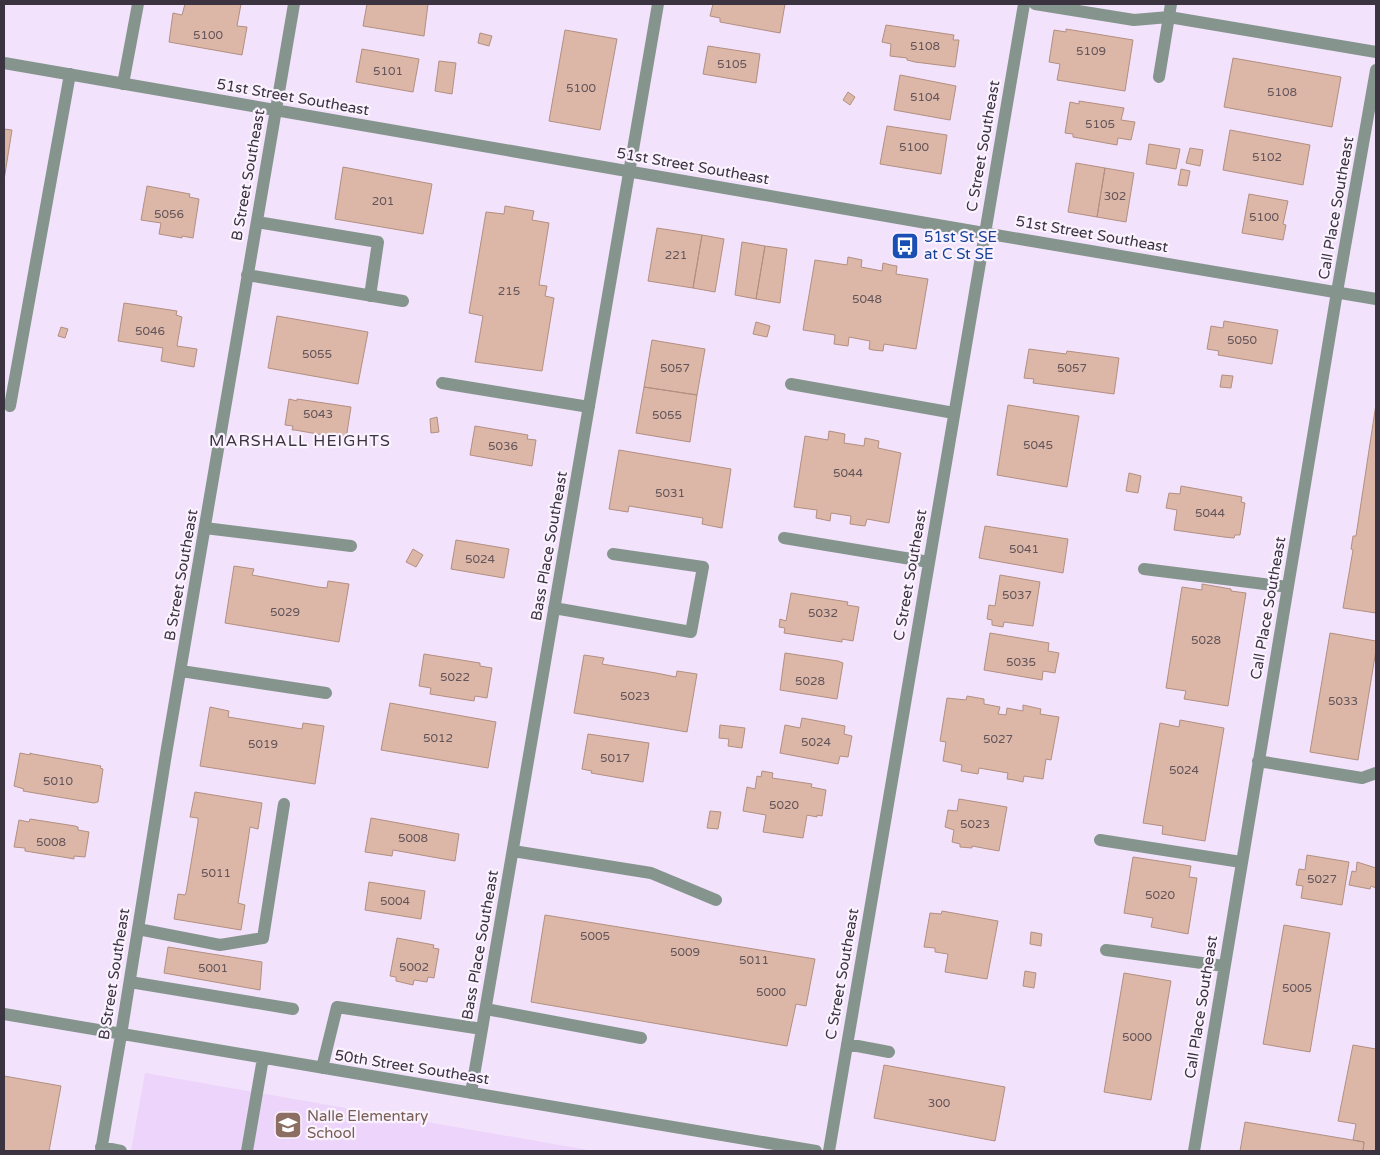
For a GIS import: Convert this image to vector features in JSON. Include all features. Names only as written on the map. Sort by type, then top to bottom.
[{"type":"street","points":[[123,84],[138,4]]},
{"type":"street","name":"B Street Southeast","points":[[101,1149],[180,671],[294,4]]},
{"type":"street","name":"Bass Place Southeast","points":[[472,1093],[658,4]]},
{"type":"street","name":"C Street Southeast","points":[[829,1151],[1024,4]]},
{"type":"street","points":[[1036,4],[1134,20],[1169,17],[1376,52]]},
{"type":"street","points":[[1159,77],[1171,4]]},
{"type":"street","name":"51st Street Southeast","points":[[4,63],[1376,299]]},
{"type":"street","name":"Call Place Southeast","points":[[1194,1151],[1258,761],[1376,70]]},
{"type":"street","points":[[10,406],[70,74]]},
{"type":"street","points":[[256,222],[378,242],[370,296]]},
{"type":"street","points":[[247,275],[403,301]]},
{"type":"street","points":[[442,383],[589,407]]},
{"type":"street","points":[[791,384],[954,413]]},
{"type":"street","points":[[205,528],[351,546]]},
{"type":"street","points":[[784,538],[929,562]]},
{"type":"street","points":[[554,608],[691,632],[703,567],[614,554]]},
{"type":"street","points":[[1144,569],[1288,587]]},
{"type":"street","points":[[180,671],[326,693]]},
{"type":"street","points":[[1258,761],[1362,778],[1376,773]]},
{"type":"street","points":[[138,930],[220,945],[263,938],[284,804]]},
{"type":"street","points":[[1100,840],[1242,862]]},
{"type":"street","points":[[513,851],[651,873],[716,900]]},
{"type":"street","points":[[1106,950],[1224,966]]},
{"type":"street","points":[[130,982],[293,1009]]},
{"type":"street","points":[[322,1068],[337,1007],[482,1029]]},
{"type":"street","points":[[486,1009],[641,1038]]},
{"type":"street","name":"50th Street Southeast","points":[[4,1014],[816,1151]]},
{"type":"street","points":[[847,1044],[889,1052]]},
{"type":"street","points":[[247,1151],[263,1058]]},
{"type":"street","points":[[101,1149],[122,1151]]},
{"type":"shaded area","name":"Nalle Elementary School","points":[[145,1073],[288,1098],[594,1151],[131,1151]]},
{"type":"building","points":[[185,4],[241,4],[237,26],[247,27],[242,55],[169,42],[173,13],[182,15]]},
{"type":"building","points":[[367,4],[428,4],[424,36],[363,26]]},
{"type":"building","points":[[713,4],[785,4],[780,33],[720,22],[720,18],[710,16]]},
{"type":"building","points":[[886,25],[954,35],[953,40],[959,40],[955,67],[915,62],[907,60],[907,58],[890,56],[891,44],[882,42]]},
{"type":"building","points":[[1066,29],[1133,40],[1125,91],[1057,80],[1060,64],[1049,62],[1054,30],[1066,32]]},
{"type":"building","points":[[565,30],[617,39],[600,130],[549,121]]},
{"type":"building","points":[[480,33],[492,36],[489,46],[478,43]]},
{"type":"building","points":[[708,46],[760,54],[756,83],[703,74]]},
{"type":"building","points":[[362,49],[419,59],[413,92],[356,82]]},
{"type":"building","points":[[1233,58],[1341,77],[1332,127],[1224,107]]},
{"type":"building","points":[[439,61],[456,63],[452,94],[435,91]]},
{"type":"building","points":[[900,75],[956,86],[950,120],[894,110]]},
{"type":"building","points":[[848,92],[855,97],[850,105],[843,100]]},
{"type":"building","points":[[1079,101],[1124,108],[1121,120],[1135,122],[1131,140],[1118,138],[1117,145],[1073,137],[1073,134],[1065,133],[1070,102],[1079,104]]},
{"type":"building","points":[[887,126],[947,135],[941,174],[880,164]]},
{"type":"building","points":[[4,129],[12,130],[4,180]]},
{"type":"building","points":[[1230,130],[1310,145],[1303,185],[1223,170]]},
{"type":"building","points":[[1149,144],[1180,149],[1176,169],[1146,164]]},
{"type":"building","points":[[1190,148],[1203,150],[1200,166],[1186,163]]},
{"type":"building","points":[[1076,163],[1105,168],[1097,217],[1068,212]]},
{"type":"building","points":[[343,167],[432,184],[423,234],[335,219]]},
{"type":"building","points":[[1105,168],[1134,173],[1126,222],[1097,217]]},
{"type":"building","points":[[1181,169],[1190,171],[1187,186],[1178,185]]},
{"type":"building","points":[[147,186],[190,194],[189,197],[199,199],[193,238],[159,234],[161,223],[141,220]]},
{"type":"building","points":[[1249,194],[1288,201],[1283,224],[1286,225],[1283,240],[1242,233]]},
{"type":"building","points":[[505,206],[534,211],[532,220],[549,223],[539,285],[547,286],[545,296],[554,298],[542,371],[475,362],[483,316],[469,313],[486,212],[504,214]]},
{"type":"building","points":[[657,228],[702,235],[693,288],[648,281]]},
{"type":"building","points":[[702,235],[724,239],[715,292],[693,288]]},
{"type":"building","points":[[742,242],[765,246],[756,299],[735,295]]},
{"type":"building","points":[[765,246],[787,249],[780,303],[756,299]]},
{"type":"building","points":[[848,257],[862,260],[861,267],[882,271],[883,263],[897,266],[896,274],[928,279],[916,349],[884,344],[883,351],[873,350],[869,349],[870,341],[849,337],[848,346],[834,344],[835,335],[803,330],[815,260],[847,265]]},
{"type":"building","points":[[124,303],[177,311],[176,315],[182,317],[177,346],[197,349],[194,367],[161,361],[163,348],[118,341]]},
{"type":"building","points":[[277,316],[368,332],[358,384],[268,368]]},
{"type":"building","points":[[1224,321],[1278,330],[1272,364],[1218,355],[1219,351],[1207,349],[1211,326],[1223,328]]},
{"type":"building","points":[[756,322],[770,326],[767,337],[753,334]]},
{"type":"building","points":[[61,327],[68,329],[65,338],[58,336]]},
{"type":"building","points":[[652,340],[705,349],[697,395],[644,387]]},
{"type":"building","points":[[1029,349],[1066,354],[1067,351],[1119,358],[1114,394],[1033,383],[1034,379],[1024,378]]},
{"type":"building","points":[[1222,375],[1233,376],[1231,388],[1220,387]]},
{"type":"building","points":[[644,387],[697,395],[690,442],[636,433]]},
{"type":"building","points":[[289,399],[351,407],[346,439],[292,430],[293,426],[285,425]]},
{"type":"building","points":[[1376,404],[1376,613],[1343,608],[1353,550],[1351,549],[1353,536],[1356,536]]},
{"type":"building","points":[[1008,405],[1079,416],[1067,487],[997,475]]},
{"type":"building","points":[[437,417],[439,432],[431,433],[430,419]]},
{"type":"building","points":[[475,426],[528,435],[527,439],[536,440],[532,466],[470,455]]},
{"type":"building","points":[[829,431],[845,434],[844,443],[864,446],[865,438],[879,441],[878,448],[901,453],[889,523],[867,519],[865,526],[850,524],[851,516],[831,513],[830,521],[816,518],[817,510],[794,507],[805,436],[828,440]]},
{"type":"building","points":[[619,450],[731,469],[722,528],[702,524],[703,518],[629,506],[628,512],[609,509]]},
{"type":"building","points":[[1129,473],[1141,476],[1138,493],[1126,491]]},
{"type":"building","points":[[1181,486],[1242,497],[1241,502],[1245,503],[1240,535],[1235,535],[1234,538],[1174,530],[1177,510],[1166,508],[1169,493],[1180,494]]},
{"type":"building","points":[[985,526],[1068,539],[1063,573],[979,558]]},
{"type":"building","points":[[456,540],[509,549],[504,578],[451,569]]},
{"type":"building","points":[[413,549],[423,555],[416,567],[406,562]]},
{"type":"building","points":[[234,566],[254,569],[252,575],[318,587],[327,588],[328,581],[349,584],[339,642],[225,623]]},
{"type":"building","points":[[1000,575],[1040,582],[1033,626],[1004,622],[1003,627],[992,625],[992,620],[987,619],[989,605],[995,606]]},
{"type":"building","points":[[1202,584],[1246,593],[1228,706],[1184,699],[1186,691],[1166,688],[1182,587],[1202,590]]},
{"type":"building","points":[[791,593],[848,602],[847,605],[859,607],[853,641],[842,639],[842,642],[784,633],[785,628],[779,627],[780,619],[786,621]]},
{"type":"building","points":[[990,633],[1049,643],[1048,651],[1059,653],[1055,673],[1043,671],[1042,680],[984,670]]},
{"type":"building","points":[[1330,633],[1376,641],[1358,760],[1310,752]]},
{"type":"building","points":[[785,653],[843,663],[837,699],[780,690]]},
{"type":"building","points":[[424,654],[480,663],[480,666],[492,668],[487,698],[475,696],[474,701],[430,694],[431,688],[419,686]]},
{"type":"building","points":[[584,655],[604,658],[602,664],[676,677],[677,671],[697,674],[687,732],[574,713]]},
{"type":"building","points":[[967,696],[984,699],[984,704],[1000,707],[998,714],[1006,715],[1007,708],[1023,711],[1023,705],[1041,709],[1040,714],[1059,717],[1051,760],[1046,759],[1043,779],[1024,776],[1023,782],[1007,779],[1008,773],[979,768],[978,774],[961,771],[962,765],[943,761],[946,742],[940,741],[947,698],[966,700]]},
{"type":"building","points":[[390,703],[496,722],[488,768],[381,750]]},
{"type":"building","points":[[210,707],[229,711],[228,717],[302,729],[303,723],[324,726],[315,784],[200,766]]},
{"type":"building","points":[[802,718],[845,726],[844,734],[852,736],[848,757],[840,756],[838,764],[780,753],[785,725],[800,728]]},
{"type":"building","points":[[1180,720],[1224,728],[1205,841],[1162,834],[1163,826],[1143,823],[1160,723],[1179,727]]},
{"type":"building","points":[[720,725],[745,728],[742,748],[728,746],[729,739],[719,738]]},
{"type":"building","points":[[588,734],[649,743],[643,782],[591,773],[592,771],[582,769]]},
{"type":"building","points":[[20,753],[30,755],[30,753],[101,766],[100,768],[103,769],[98,802],[94,803],[23,791],[24,789],[14,786]]},
{"type":"building","points":[[762,771],[773,773],[772,778],[812,784],[811,787],[826,790],[822,816],[807,815],[803,838],[763,832],[766,815],[743,811],[747,787],[755,789],[757,776],[761,777]]},
{"type":"building","points":[[195,792],[262,803],[258,829],[250,827],[238,903],[245,905],[241,930],[174,919],[178,894],[185,895],[186,893],[198,822],[198,818],[190,817]]},
{"type":"building","points":[[959,799],[1007,807],[999,851],[972,846],[972,848],[960,847],[960,844],[952,842],[954,830],[945,827],[948,810],[957,811]]},
{"type":"building","points":[[710,811],[721,812],[718,829],[707,828]]},
{"type":"building","points":[[371,818],[459,834],[455,861],[393,850],[392,856],[365,852]]},
{"type":"building","points":[[30,819],[75,826],[78,827],[78,830],[89,832],[85,857],[74,856],[74,859],[25,851],[25,848],[14,847],[19,820],[29,822]]},
{"type":"building","points":[[1307,855],[1349,862],[1342,905],[1301,898],[1303,886],[1296,885],[1299,869],[1305,870]]},
{"type":"building","points":[[1133,857],[1191,866],[1189,877],[1197,878],[1188,934],[1151,927],[1153,918],[1124,913]]},
{"type":"building","points":[[1357,862],[1376,868],[1376,888],[1371,886],[1370,889],[1349,885],[1352,871],[1356,872]]},
{"type":"building","points":[[369,882],[425,891],[421,919],[365,910]]},
{"type":"building","points":[[942,911],[998,921],[987,979],[945,972],[948,954],[935,952],[935,948],[924,947],[930,913],[941,914]]},
{"type":"building","points":[[545,915],[815,959],[806,1006],[796,1004],[787,1046],[531,1002]]},
{"type":"building","points":[[1284,925],[1330,933],[1310,1052],[1263,1044]]},
{"type":"building","points":[[1031,932],[1042,934],[1041,946],[1030,944]]},
{"type":"building","points":[[397,938],[434,945],[433,948],[439,949],[434,978],[428,977],[427,982],[414,980],[413,985],[396,981],[396,977],[390,976]]},
{"type":"building","points":[[168,947],[262,962],[260,990],[164,973]]},
{"type":"building","points":[[1025,971],[1036,973],[1034,988],[1023,986]]},
{"type":"building","points":[[1124,973],[1171,981],[1151,1100],[1104,1092]]},
{"type":"building","points":[[1353,1045],[1376,1049],[1376,1151],[1363,1151],[1364,1142],[1353,1140],[1356,1124],[1338,1121]]},
{"type":"building","points":[[884,1065],[1005,1087],[995,1141],[874,1118]]},
{"type":"building","points":[[4,1076],[61,1086],[49,1151],[4,1151]]},
{"type":"building","points":[[1245,1122],[1364,1142],[1363,1151],[1240,1151]]},
{"type":"place","name":"51st St SE at C St SE","points":[[905,246]]},
{"type":"place","name":"Nalle Elementary School","points":[[288,1125]]},
{"type":"district","name":"MARSHALL HEIGHTS","points":[[300,440]]}]
